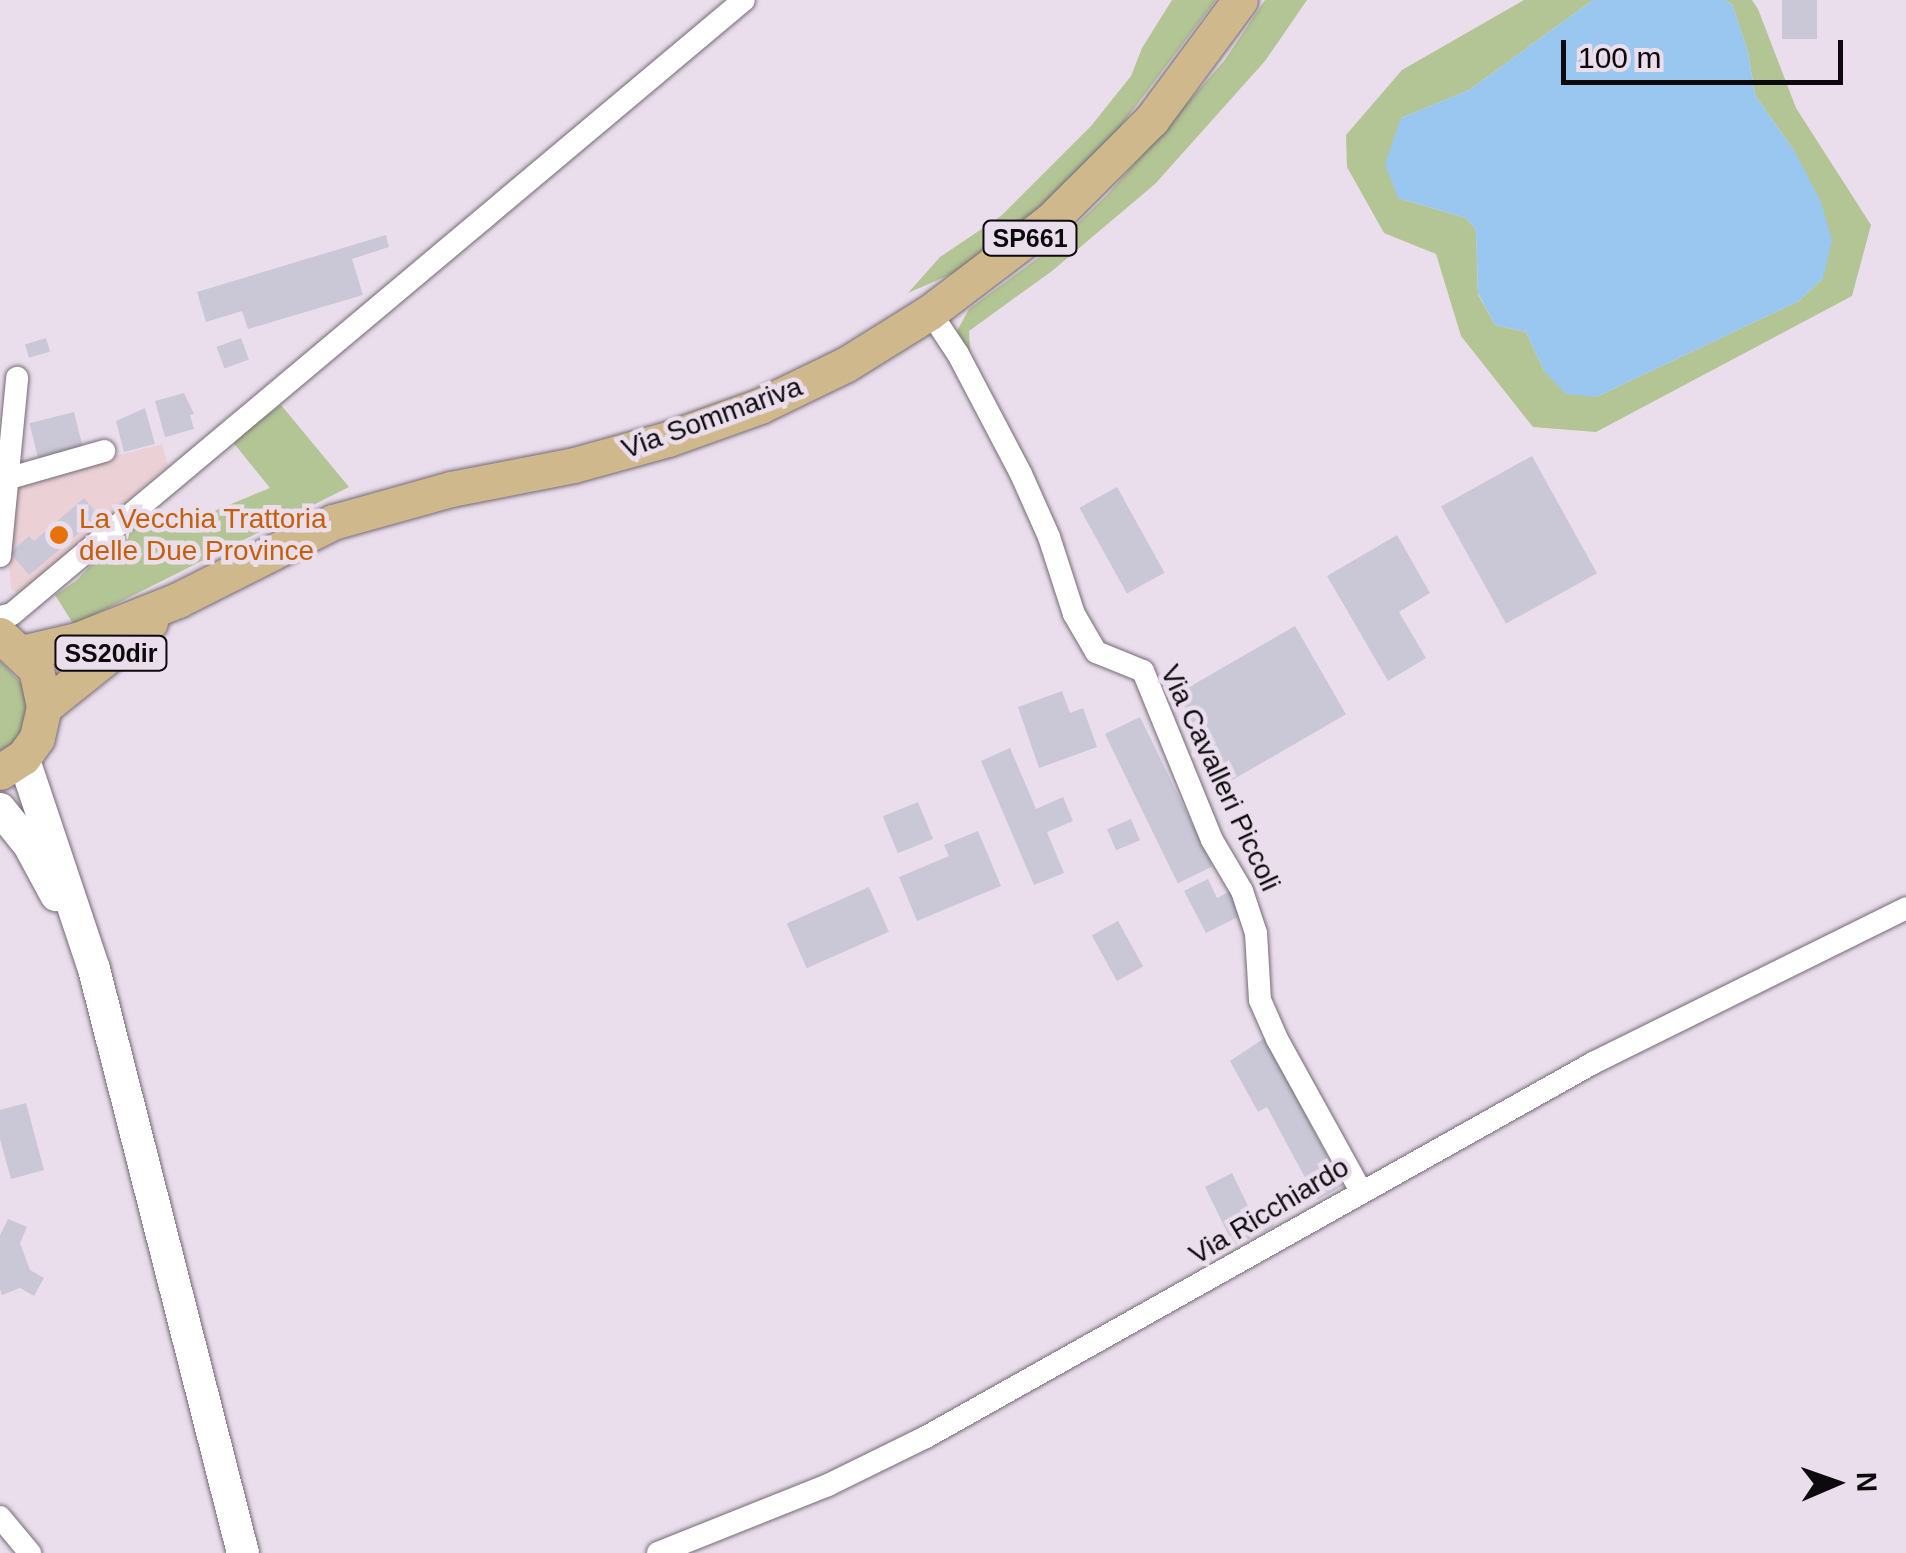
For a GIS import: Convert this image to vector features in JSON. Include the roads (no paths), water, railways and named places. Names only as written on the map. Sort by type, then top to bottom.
[{"type":"main road","name":"Via Sommariva","points":[[178,600],[333,522],[452,489],[574,465],[760,406],[846,365],[930,312],[1016,249],[1098,177],[1193,69],[1240,0]]},
{"type":"main road","name":"SS20dir","points":[[9,632],[76,640],[178,600]]},
{"type":"main road","name":"SS20dir","points":[[44,707],[178,600]]},
{"type":"main road","points":[[9,632],[36,669],[44,707],[37,738],[12,765],[64,869],[113,1043],[243,1553]]},
{"type":"main road","points":[[0,809],[29,846],[69,919],[113,1043]]},
{"type":"street","points":[[9,632],[744,0]]},
{"type":"street","name":"Via Cavalleri Piccoli","points":[[930,312],[958,354],[1021,474],[1074,614],[1096,652],[1143,671],[1212,840],[1242,891],[1256,933],[1260,1000],[1277,1039],[1361,1190]]},
{"type":"street","points":[[0,556],[16,378]]},
{"type":"street","points":[[10,478],[104,451]]},
{"type":"street","name":"Via Ricchiardo","points":[[658,1553],[828,1486],[926,1437],[1593,1063],[1906,908]]},
{"type":"street","points":[[0,1517],[30,1553]]},
{"type":"water","points":[[1593,0],[1724,0],[1732,4],[1748,52],[1755,95],[1795,152],[1821,202],[1832,241],[1823,278],[1799,301],[1596,397],[1566,394],[1544,371],[1526,332],[1495,325],[1478,293],[1476,230],[1466,218],[1398,198],[1385,164],[1401,118],[1469,90]]},
{"type":"place","name":"La Vecchia Trattoria delle Due Province","points":[[59,535]]}]
